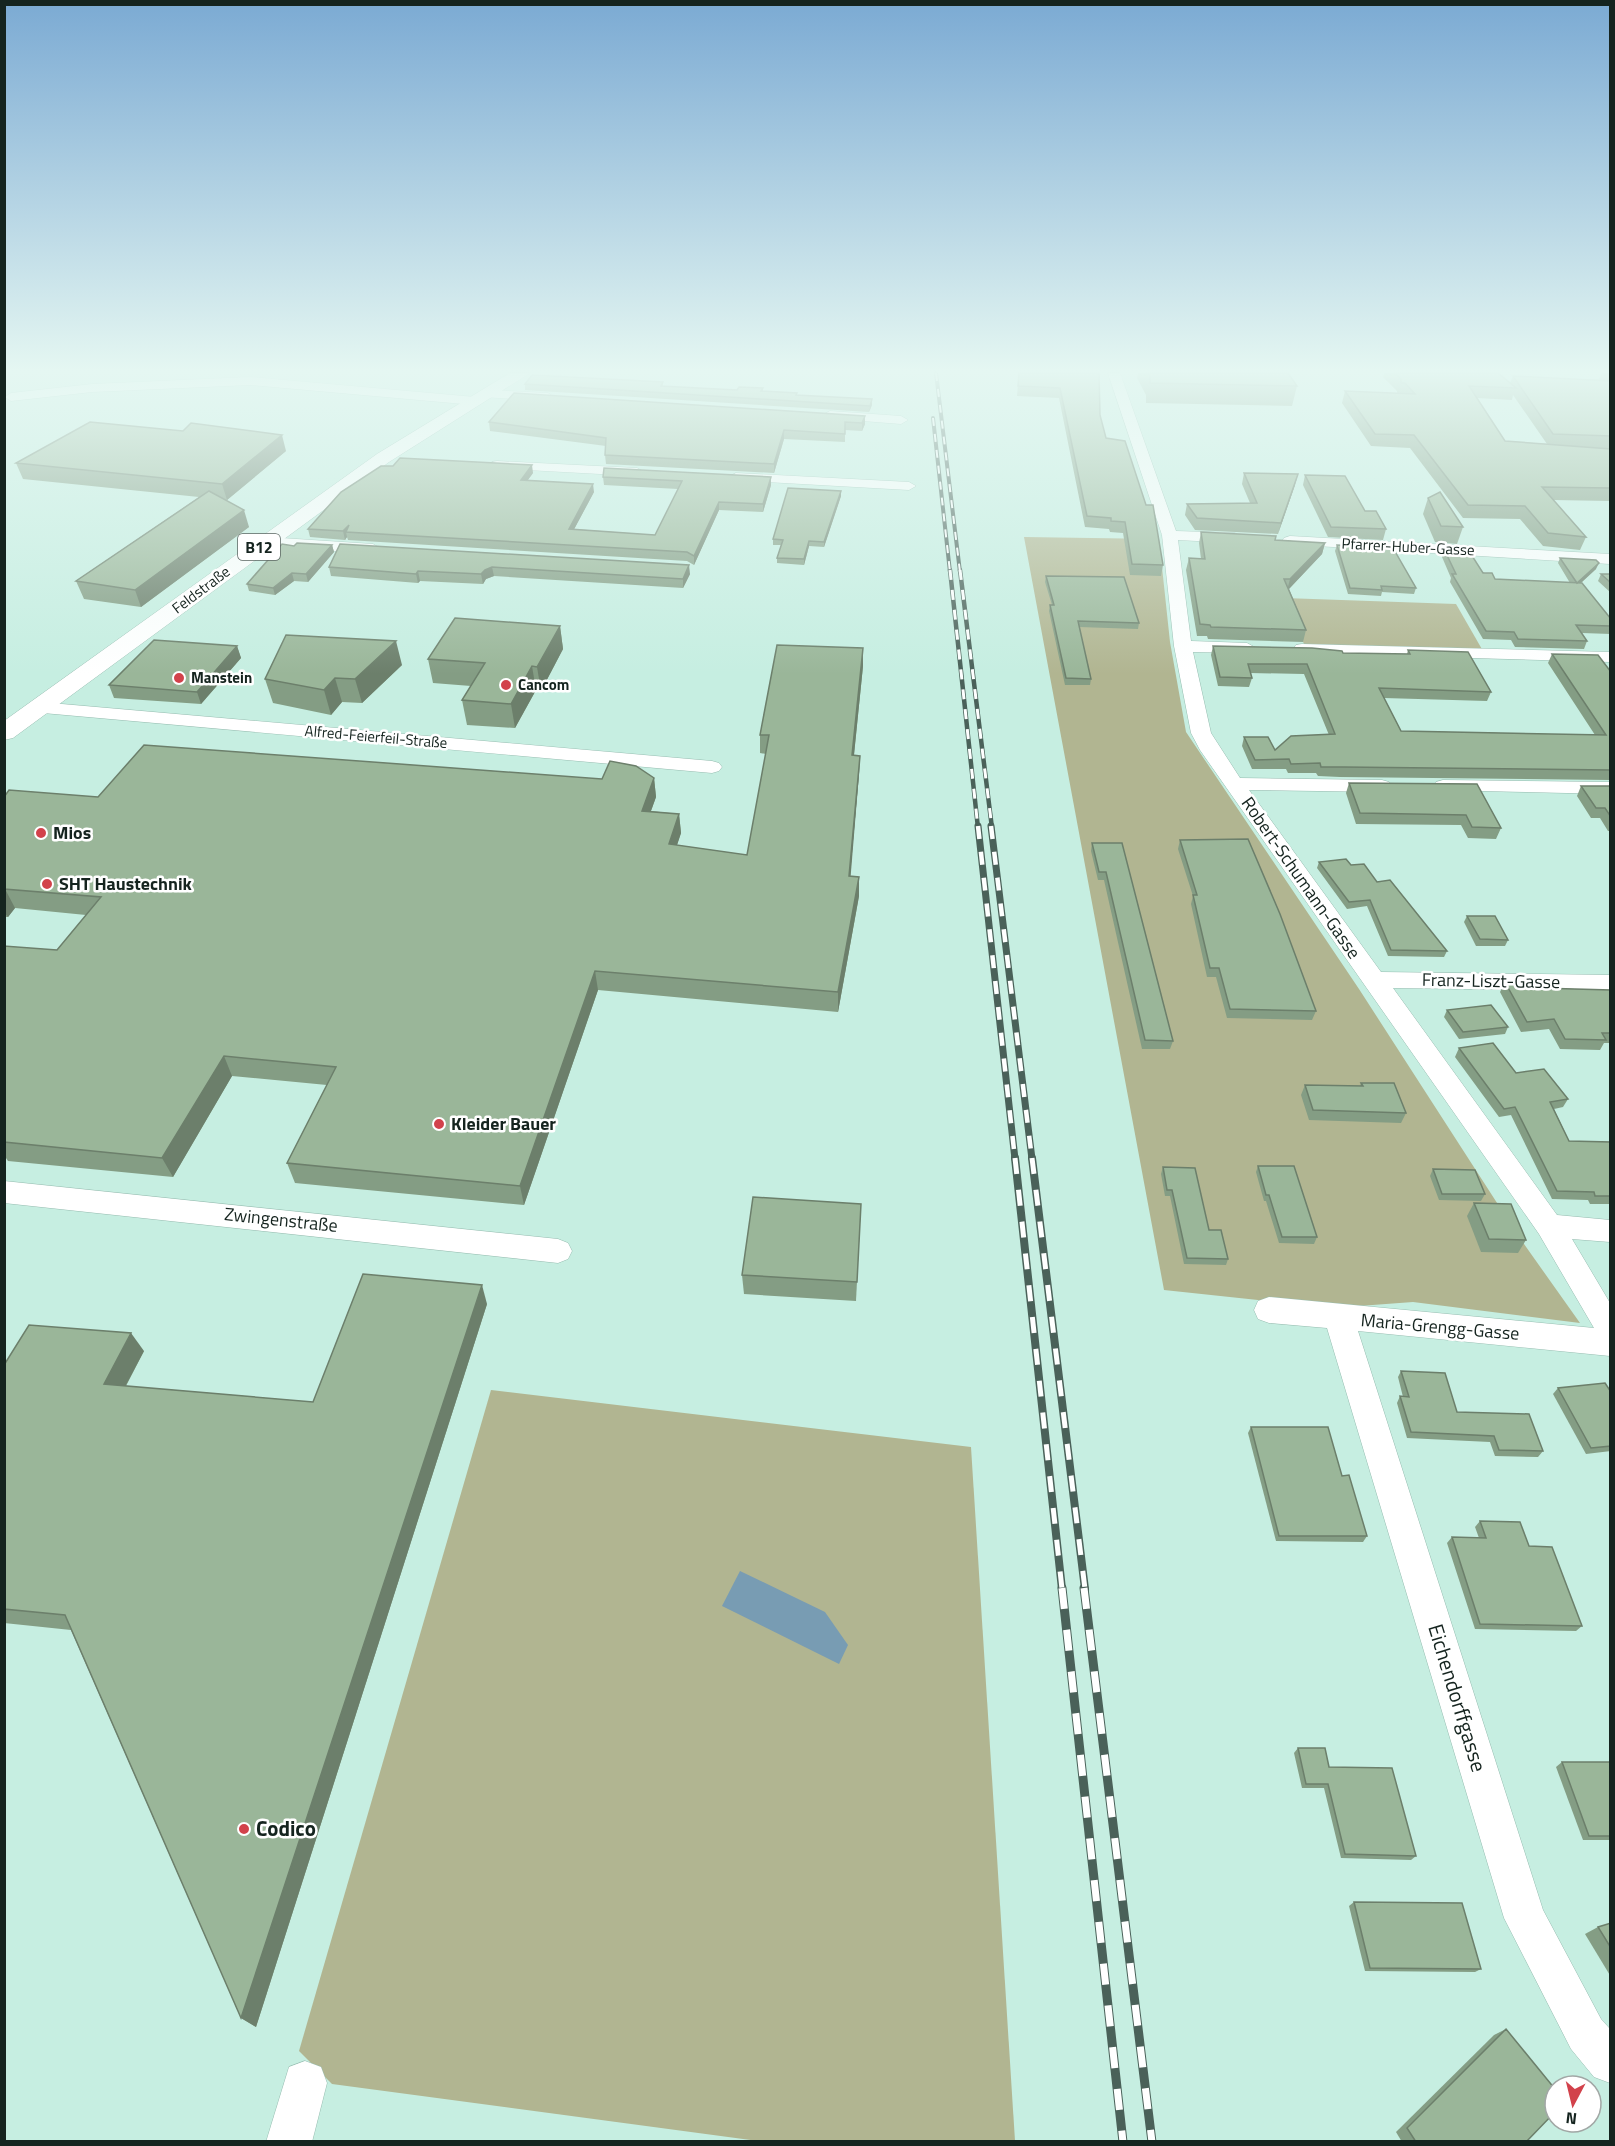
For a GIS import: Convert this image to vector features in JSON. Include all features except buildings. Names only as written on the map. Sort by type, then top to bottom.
[{"type":"main road","name":"Feldstraße","points":[[4,733],[361,473]]},
{"type":"street","name":"Robert-Schumann-Gasse","points":[[1149,473],[1170,535],[1183,646],[1201,733],[1372,980],[1549,1226],[1611,1329]]},
{"type":"street","points":[[724,476],[909,486]]},
{"type":"street","name":"Pfarrer-Huber-Gasse","points":[[1170,535],[1611,559]]},
{"type":"street","points":[[266,542],[388,550]]},
{"type":"street","points":[[1183,646],[1266,648]]},
{"type":"street","points":[[1290,649],[1611,657]]},
{"type":"street","name":"Alfred-Feierfeil-Straße","points":[[39,708],[712,767]]},
{"type":"street","points":[[1236,784],[1399,786]]},
{"type":"street","points":[[1423,786],[1611,788]]},
{"type":"street","name":"Franz-Liszt-Gasse","points":[[1372,980],[1611,983]]},
{"type":"street","name":"Zwingenstraße","points":[[4,1192],[558,1251]]},
{"type":"street","points":[[1549,1226],[1611,1231]]},
{"type":"street","name":"Maria-Grengg-Gasse","points":[[1269,1311],[1611,1343]]},
{"type":"street","name":"Eichendorffgasse","points":[[1339,1318],[1525,1918],[1586,2034],[1611,2061]]},
{"type":"street","points":[[289,2142],[305,2083]]},
{"type":"green space","points":[[1024,537],[1159,539],[1170,642],[1186,732],[1359,989],[1519,1237],[1580,1323],[1413,1302],[1332,1308],[1164,1290]]},
{"type":"green space","points":[[1284,598],[1456,604],[1483,651],[1304,644]]},
{"type":"green space","points":[[491,1390],[971,1447],[1015,2141],[758,2141],[332,2084],[299,2051]]},
{"type":"water","points":[[740,1571],[825,1612],[848,1645],[839,1664],[722,1606]]},
{"type":"railway","points":[[939,473],[950,572]]},
{"type":"railway","points":[[948,473],[960,572]]},
{"type":"railway","points":[[950,570],[978,828]]},
{"type":"railway","points":[[960,570],[992,828]]},
{"type":"railway","points":[[978,826],[1015,1159]]},
{"type":"railway","points":[[991,826],[1032,1159]]},
{"type":"railway","points":[[1015,1158],[1062,1589]]},
{"type":"railway","points":[[1032,1158],[1085,1589]]},
{"type":"railway","points":[[1062,1588],[1123,2142]]},
{"type":"railway","points":[[1084,1588],[1152,2142]]},
{"type":"place","name":"Manstein","points":[[179,678]]},
{"type":"place","name":"Cancom","points":[[506,685]]},
{"type":"place","name":"Mios","points":[[41,833]]},
{"type":"place","name":"SHT Haustechnik","points":[[47,884]]},
{"type":"place","name":"Kleider Bauer","points":[[439,1124]]},
{"type":"place","name":"Codico","points":[[244,1829]]}]
